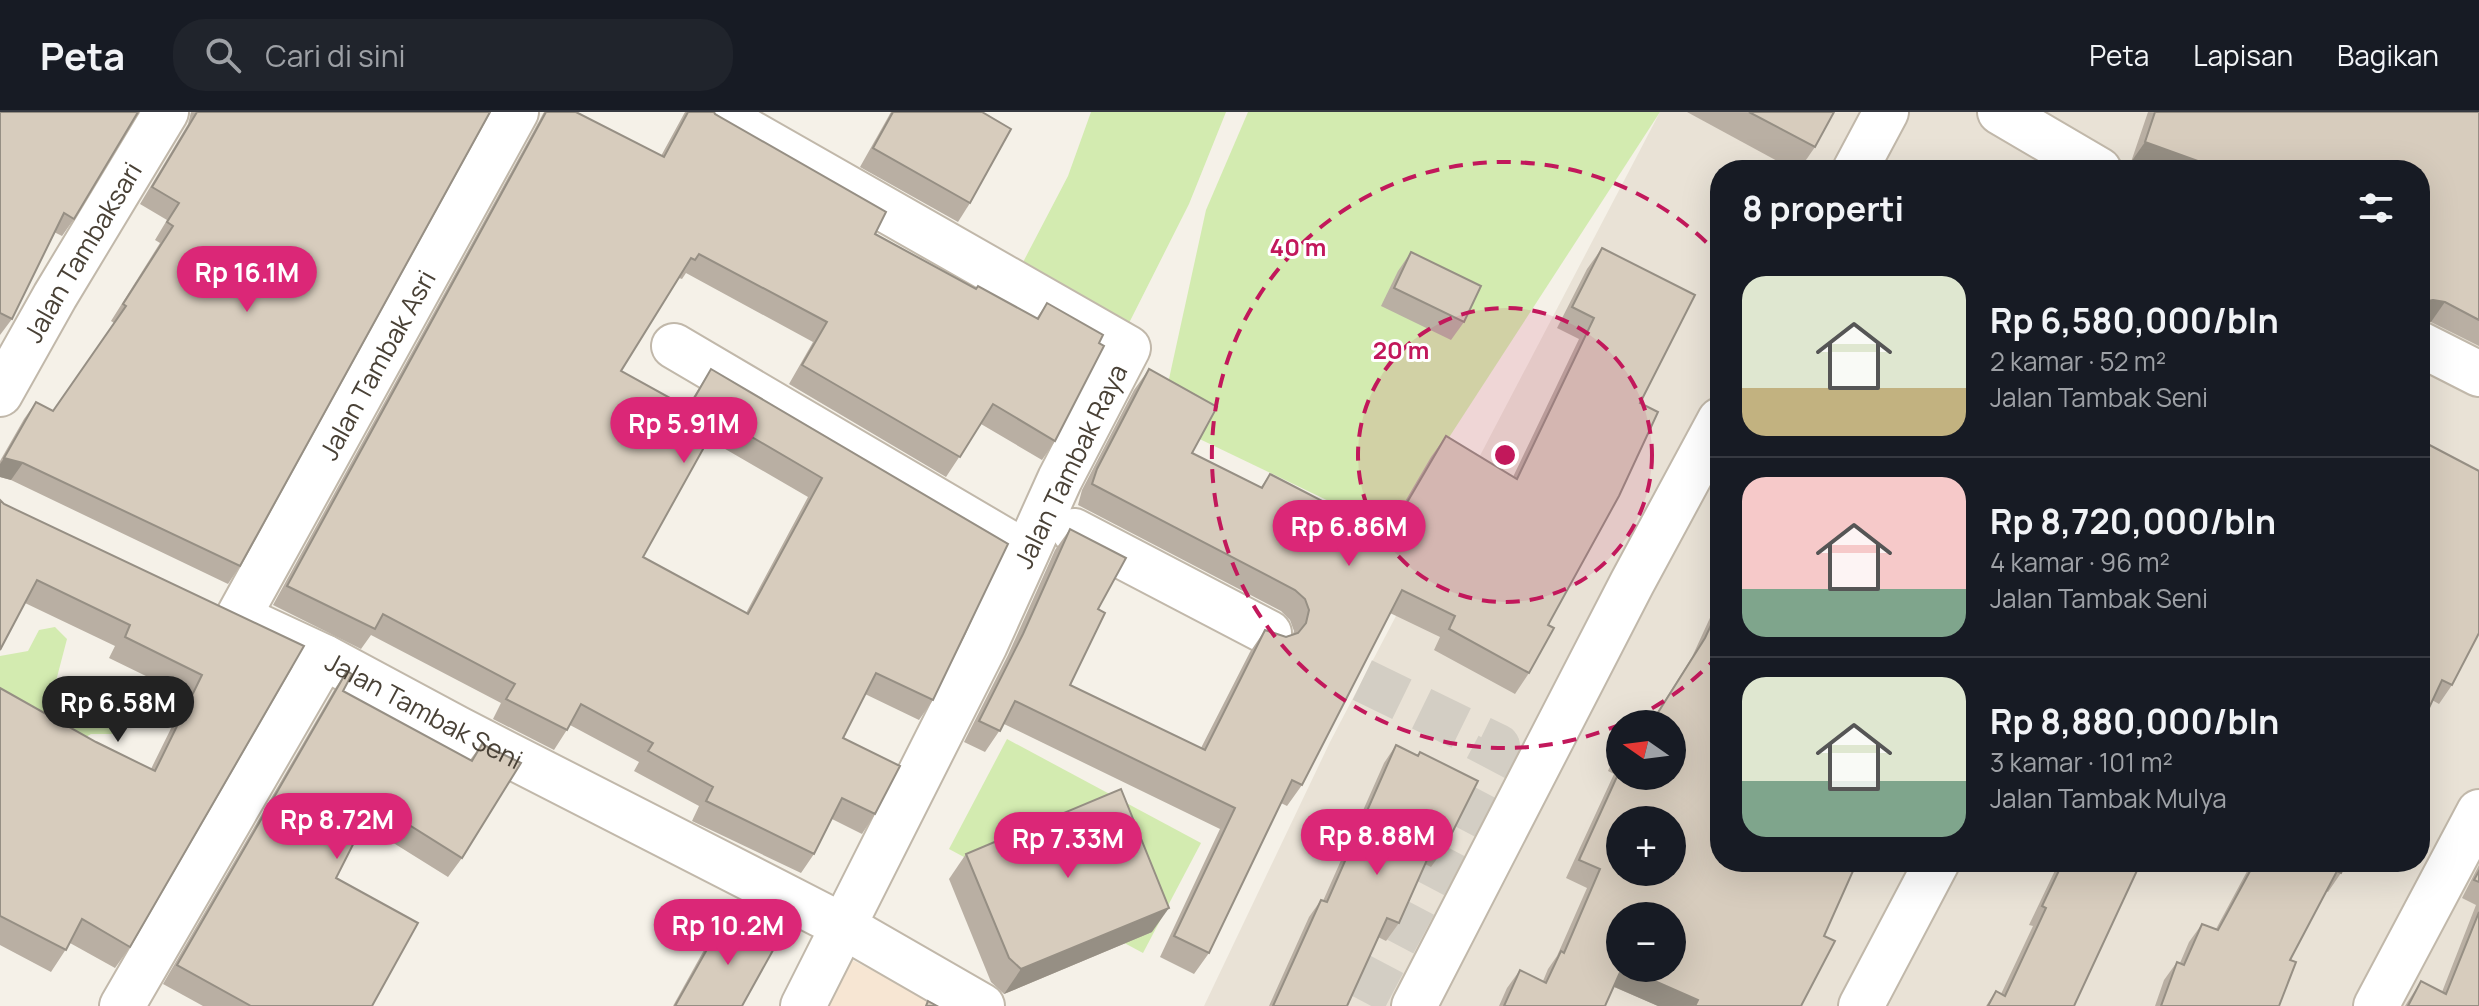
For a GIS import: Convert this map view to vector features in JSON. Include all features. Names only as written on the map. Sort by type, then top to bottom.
[{"type":"street","name":"Jalan Tambaksari","points":[[0,394],[166,112]]},
{"type":"street","name":"Jalan Tambak Asri","points":[[238,617],[516,112]]},
{"type":"street","name":"Jalan Tambak Raya","points":[[714,112],[1128,348],[1035,534],[985,645],[803,1006]]},
{"type":"street","points":[[1860,160],[1886,112]]},
{"type":"street","points":[[2000,112],[2082,160]]},
{"type":"street","points":[[674,346],[1035,534],[1269,633]]},
{"type":"street","points":[[2430,349],[2479,374]]},
{"type":"street","points":[[1414,1006],[1710,439]]},
{"type":"street","name":"Jalan Tambak Seni","points":[[196,597],[324,657],[471,736],[843,926],[982,1006]]},
{"type":"street","points":[[122,1006],[324,657]]},
{"type":"street","points":[[2376,1006],[2479,812]]},
{"type":"street","points":[[1861,1006],[1932,872]]},
{"type":"shaded area","points":[[1660,112],[2479,112],[2479,1006],[1204,1006],[1330,742]]},
{"type":"shaded area","points":[[825,946],[942,1006],[792,1006]]},
{"type":"green space","points":[[1091,112],[1226,112],[1189,204],[1127,327],[1020,268],[1068,176]]},
{"type":"green space","points":[[1248,112],[1660,112],[1389,530],[1160,420],[1206,210]]},
{"type":"green space","points":[[55,627],[67,639],[56,681],[79,692],[102,690],[123,706],[125,716],[112,734],[91,734],[74,744],[0,713],[0,656],[28,651],[39,630]]},
{"type":"green space","points":[[1007,739],[1201,843],[1143,953],[949,849]]},
{"type":"building","points":[[0,112],[138,112],[74,219],[64,213],[12,319],[0,313]]},
{"type":"building","points":[[197,112],[490,112],[240,566],[23,463],[4,458],[36,402],[53,411],[126,306],[123,304],[173,226],[167,222],[179,203],[152,187]]},
{"type":"building","points":[[546,112],[576,112],[664,157],[688,112],[714,112],[886,212],[875,234],[1038,319],[1047,303],[1103,335],[1099,343],[1104,346],[1055,441],[993,404],[960,457],[802,365],[827,322],[699,254],[695,260],[691,258],[621,371],[717,424],[643,557],[748,614],[822,478],[692,402],[711,369],[1008,544],[933,700],[876,673],[843,738],[900,766],[875,814],[842,798],[814,854],[706,801],[713,787],[648,751],[653,743],[581,704],[567,730],[506,699],[515,684],[383,614],[375,629],[287,586]]},
{"type":"building","points":[[893,112],[982,112],[1011,129],[970,203],[873,148]]},
{"type":"building","points":[[1749,112],[1834,112],[1815,147]]},
{"type":"building","points":[[2155,112],[2479,112],[2479,320],[2445,302],[2430,301],[2430,160],[2195,160],[2145,142]]},
{"type":"building","points":[[1602,248],[1695,295],[1640,403],[1658,412],[1619,496],[1548,625],[1554,628],[1529,673],[1449,629],[1455,616],[1402,590],[1302,785],[1292,780],[1209,953],[1174,936],[1235,808],[1015,701],[1000,731],[979,721],[1023,634],[1070,529],[1126,558],[1098,609],[1105,613],[1070,685],[1205,750],[1265,630],[1286,637],[1298,633],[1306,623],[1309,610],[1305,599],[1295,590],[1092,484],[1149,369],[1217,407],[1192,453],[1262,488],[1270,474],[1388,535],[1446,436],[1517,479],[1594,318],[1572,307]]},
{"type":"building","points":[[1411,252],[1481,286],[1464,322],[1394,288]]},
{"type":"building","points":[[2430,445],[2479,471],[2479,633],[2452,685],[2442,680],[2430,706]]},
{"type":"building","points":[[0,500],[304,646],[130,947],[82,919],[66,950],[0,916],[0,688],[155,771],[202,675],[125,637],[130,625],[37,580],[0,650]]},
{"type":"building","points":[[1710,627],[1710,872],[1853,872],[1824,936],[1835,941],[1801,1006],[1695,1006],[1698,1000],[1657,982],[1686,982],[1686,902],[1606,902],[1606,982],[1616,982],[1605,1006],[1504,1006],[1520,970],[1546,983],[1561,951],[1564,953],[1600,869],[1579,860],[1611,790],[1686,790],[1686,710],[1660,710]]},
{"type":"building","points":[[347,671],[352,674],[343,691],[472,761],[482,744],[521,763],[462,858],[374,803],[336,878],[418,923],[372,1006],[251,1006],[177,965]]},
{"type":"building","points":[[1396,745],[1418,756],[1420,752],[1478,781],[1444,849],[1434,844],[1399,923],[1387,918],[1347,1006],[1273,1006],[1321,900],[1327,902]]},
{"type":"building","points":[[1121,789],[1169,908],[1021,969],[1009,958],[966,854]]},
{"type":"building","points":[[2058,872],[2136,872],[2074,1006],[1988,1006],[1996,991],[2005,996],[2046,908],[2042,906]]},
{"type":"building","points":[[2250,872],[2336,872],[2290,960],[2296,962],[2279,1006],[2161,1006],[2177,962],[2184,965],[2202,924],[2218,930]]},
{"type":"building","points":[[2479,912],[2479,1006],[2408,1006],[2421,981],[2446,994]]},
{"type":"building","points":[[727,914],[777,943],[742,1006],[675,1006]]},
{"type":"tunnel","points":[[1303,651],[1498,746],[1361,1006]]}]
